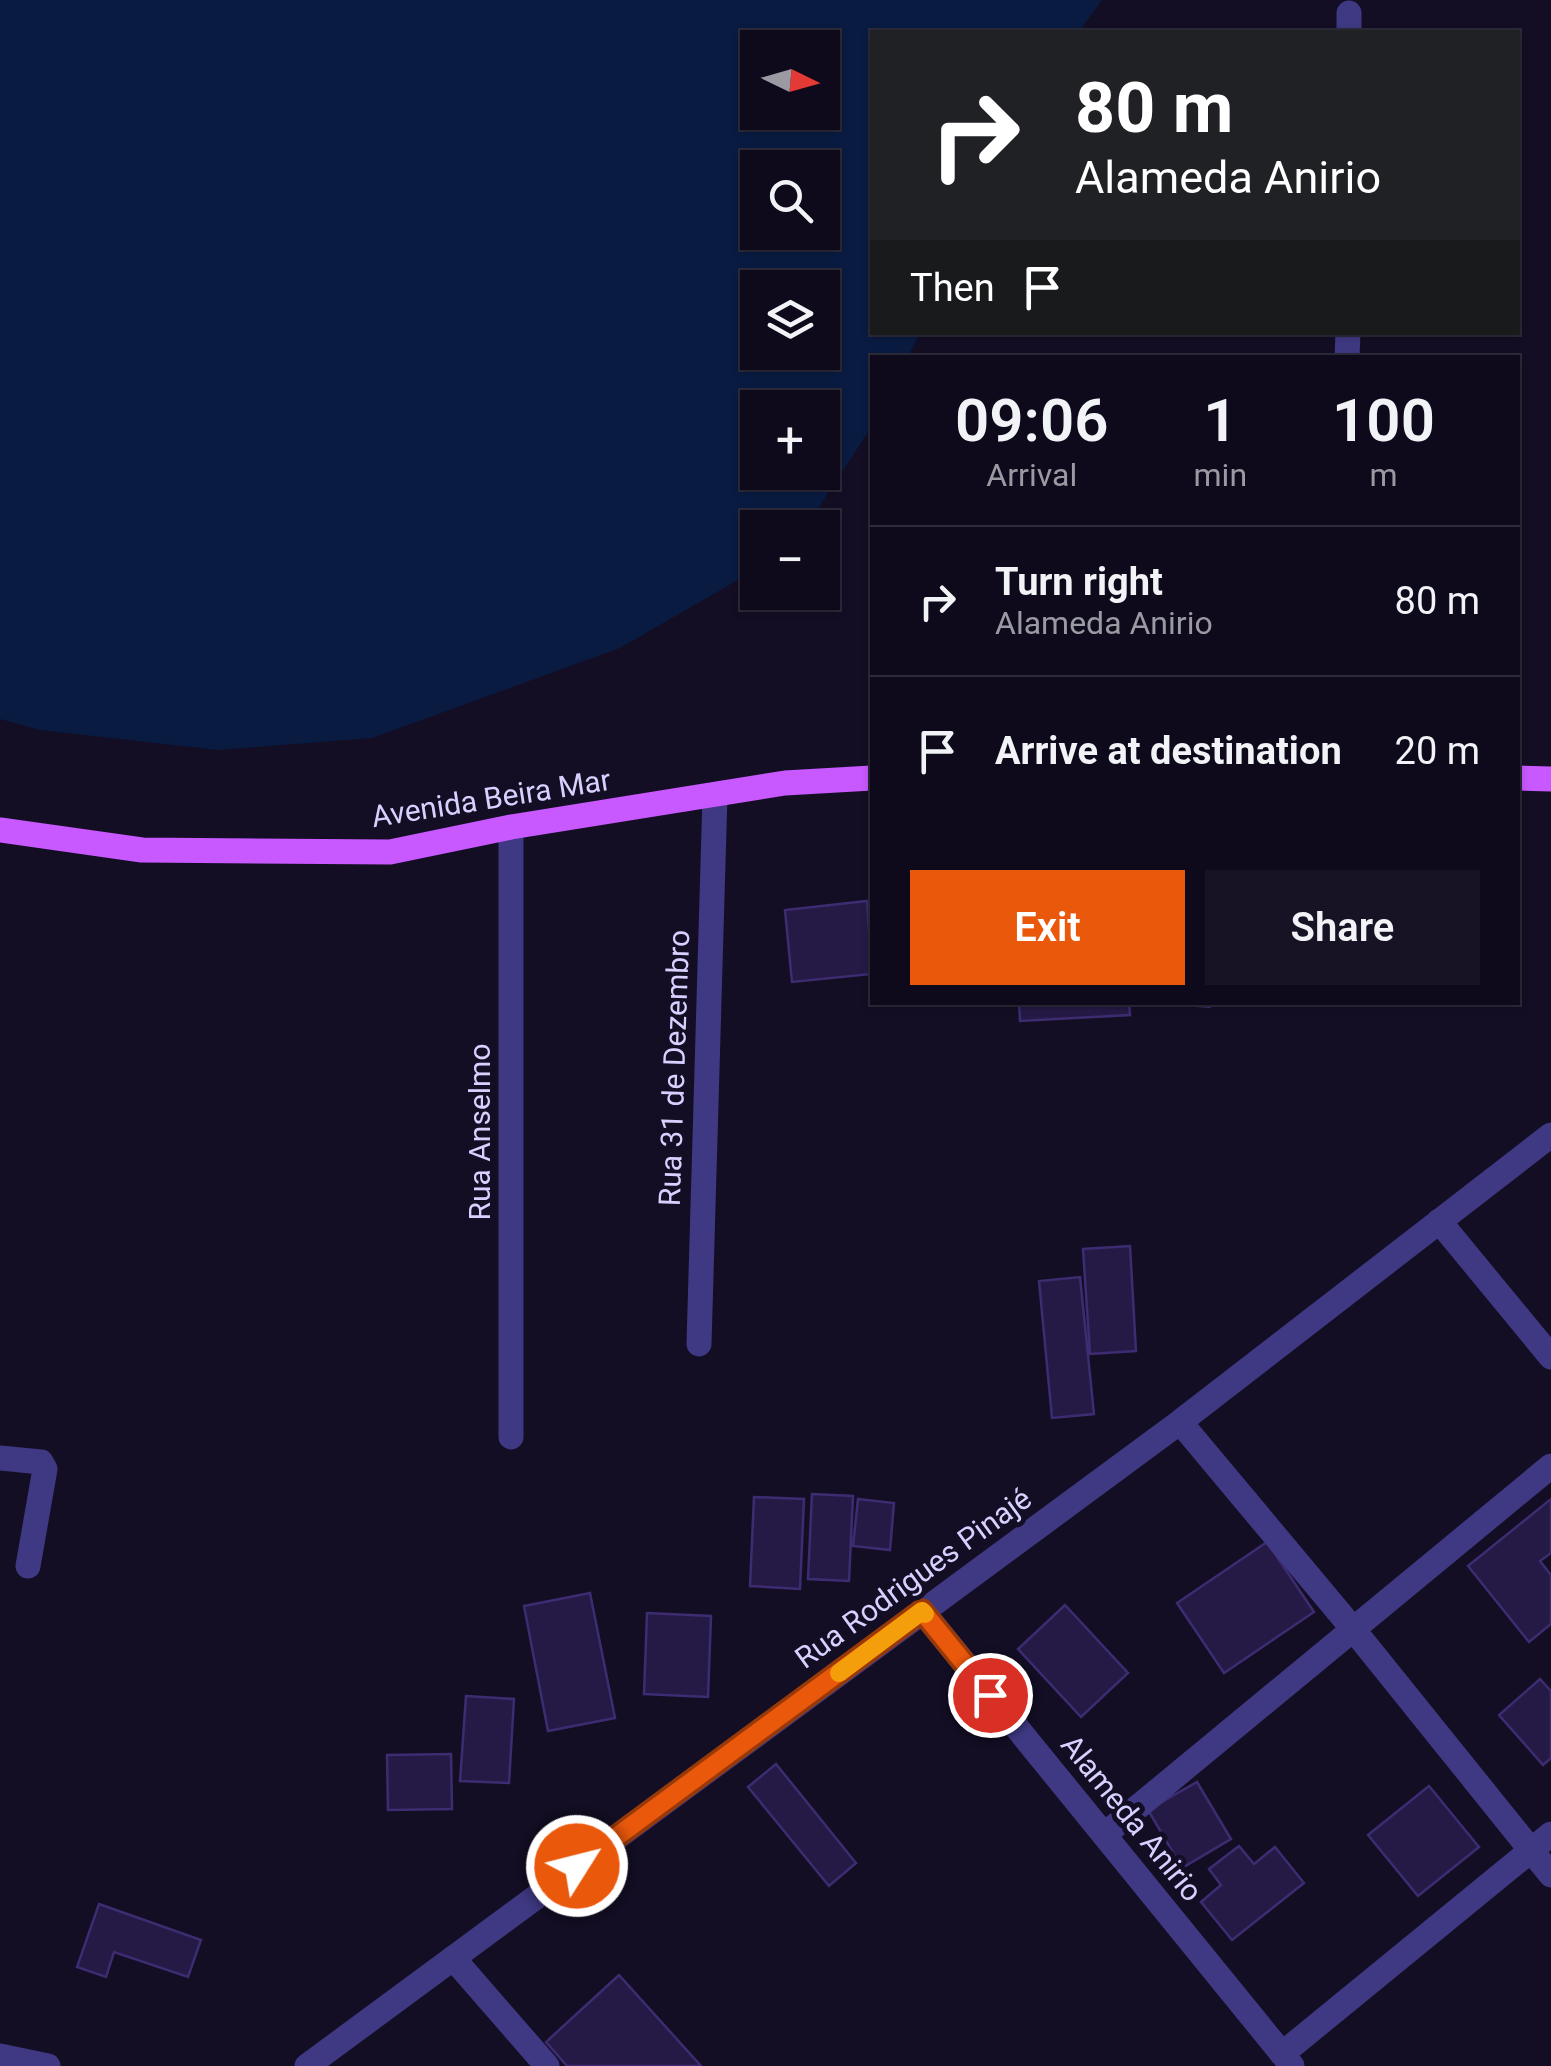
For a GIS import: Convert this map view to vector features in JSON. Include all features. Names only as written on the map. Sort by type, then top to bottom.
[{"type":"main road","points":[[1520,778],[1550,776]]},
{"type":"main road","name":"Avenida Beira Mar","points":[[0,830],[142,850],[390,852],[511,827],[785,783],[870,778]]},
{"type":"street","name":"Rua 31 de Dezembro","points":[[699,1344],[715,795]]},
{"type":"street","name":"Rua Anselmo","points":[[511,827],[511,1437]]},
{"type":"street","name":"Rua Rodrigues Pinajé","points":[[307,2066],[1180,1422],[1551,1135]]},
{"type":"street","points":[[1439,1221],[1551,1357]]},
{"type":"street","points":[[1180,1422],[1353,1629],[1541,1842],[1551,1875]]},
{"type":"street","points":[[0,1458],[28,1458],[41,1462],[45,1469],[28,1566]]},
{"type":"street","points":[[1104,1836],[1551,1466]]},
{"type":"street","name":"Alameda Anirio","points":[[922,1611],[1287,2060]]},
{"type":"street","points":[[1287,2060],[1541,1842]]},
{"type":"street","points":[[453,1958],[547,2066]]},
{"type":"street","points":[[0,2056],[48,2066]]},
{"type":"water","points":[[0,0],[1102,0],[1080,30],[870,30],[870,335],[919,335],[909,355],[870,355],[870,429],[840,475],[840,390],[740,390],[740,490],[830,490],[817,510],[740,510],[740,579],[620,648],[372,738],[218,750],[40,730],[0,719]]},
{"type":"building","points":[[867,901],[870,974],[792,982],[785,910]]},
{"type":"building","points":[[1019,1005],[1129,1005],[1130,1015],[1020,1021]]},
{"type":"building","points":[[1130,1246],[1136,1351],[1090,1354],[1083,1249]]},
{"type":"building","points":[[1080,1277],[1094,1414],[1052,1418],[1039,1281]]},
{"type":"building","points":[[812,1494],[853,1496],[849,1581],[808,1579]]},
{"type":"building","points":[[754,1497],[804,1499],[800,1589],[750,1586]]},
{"type":"building","points":[[858,1499],[894,1503],[890,1550],[853,1546]]},
{"type":"building","points":[[1551,1499],[1551,1553],[1540,1561],[1551,1575],[1551,1624],[1529,1642],[1468,1566]]},
{"type":"building","points":[[1267,1542],[1314,1612],[1224,1673],[1177,1603]]},
{"type":"building","points":[[590,1593],[615,1718],[548,1731],[524,1606]]},
{"type":"building","points":[[1065,1605],[1128,1673],[1081,1717],[1018,1649]]},
{"type":"building","points":[[647,1613],[711,1616],[708,1697],[644,1694]]},
{"type":"building","points":[[1540,1679],[1551,1691],[1551,1758],[1543,1765],[1499,1715]]},
{"type":"building","points":[[466,1696],[514,1699],[509,1783],[460,1781]]},
{"type":"building","points":[[451,1754],[452,1809],[388,1810],[387,1755]]},
{"type":"building","points":[[776,1764],[856,1863],[829,1886],[748,1787]]},
{"type":"building","points":[[1197,1782],[1231,1839],[1182,1868],[1148,1810]]},
{"type":"building","points":[[1429,1786],[1479,1847],[1418,1896],[1368,1835]]},
{"type":"building","points":[[1239,1846],[1254,1864],[1275,1847],[1304,1883],[1232,1940],[1201,1902],[1221,1885],[1209,1869]]},
{"type":"building","points":[[99,1904],[201,1940],[188,1977],[114,1952],[106,1977],[77,1967]]},
{"type":"building","points":[[619,1975],[701,2066],[567,2066],[546,2042]]},
{"type":"slow traffic","points":[[839,1673],[922,1611],[925,1614]]},
{"type":"route","points":[[577,1866],[922,1611],[990,1695]]}]
